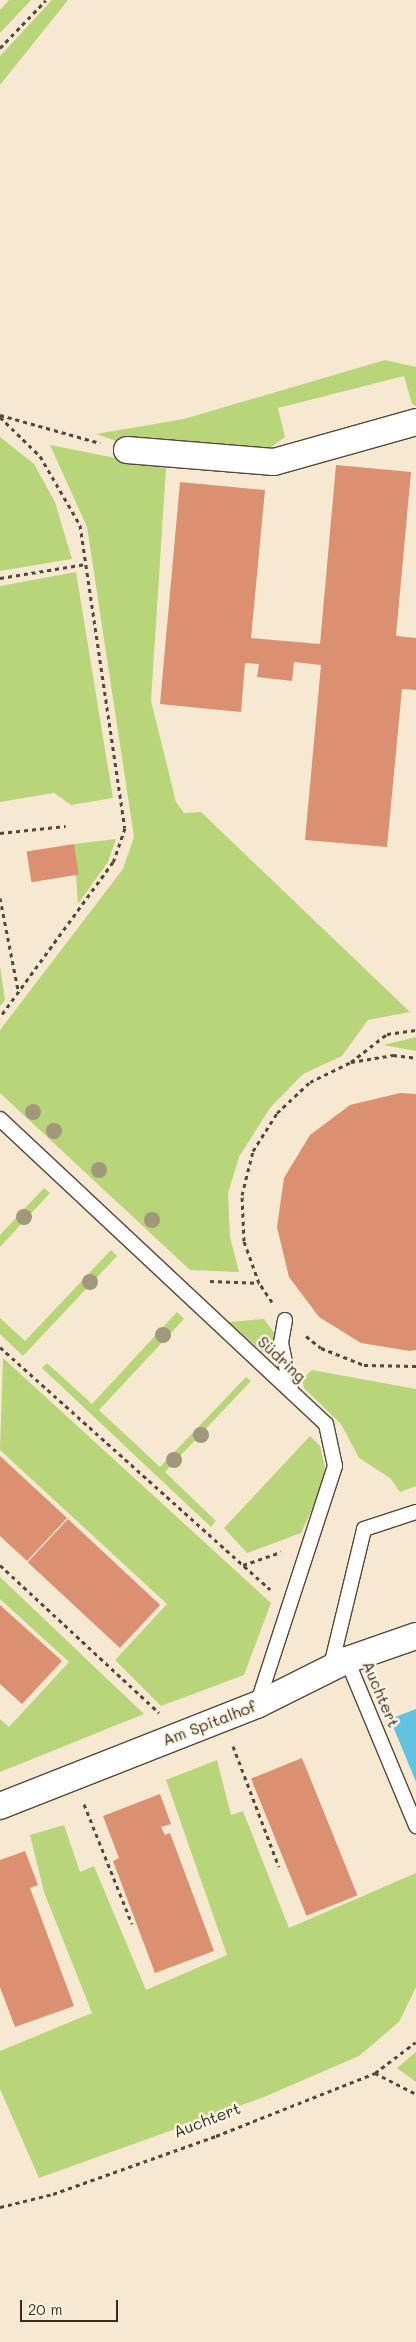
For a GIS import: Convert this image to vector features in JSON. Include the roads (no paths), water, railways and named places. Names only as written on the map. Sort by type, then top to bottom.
[{"type":"street","points":[[127,450],[274,462],[416,422]]},
{"type":"street","name":"Am Spitalhof","points":[[0,1806],[180,1733],[257,1705],[338,1665],[416,1636]]},
{"type":"lane","name":"Südring","points":[[0,1119],[326,1424],[335,1466],[257,1705]]},
{"type":"lane","points":[[285,1320],[281,1343],[292,1392]]},
{"type":"lane","points":[[338,1665],[364,1529],[416,1512]]},
{"type":"lane","name":"Auchtert","points":[[338,1665],[416,1826]]},
{"type":"water","points":[[416,1709],[416,1782],[390,1719]]}]
